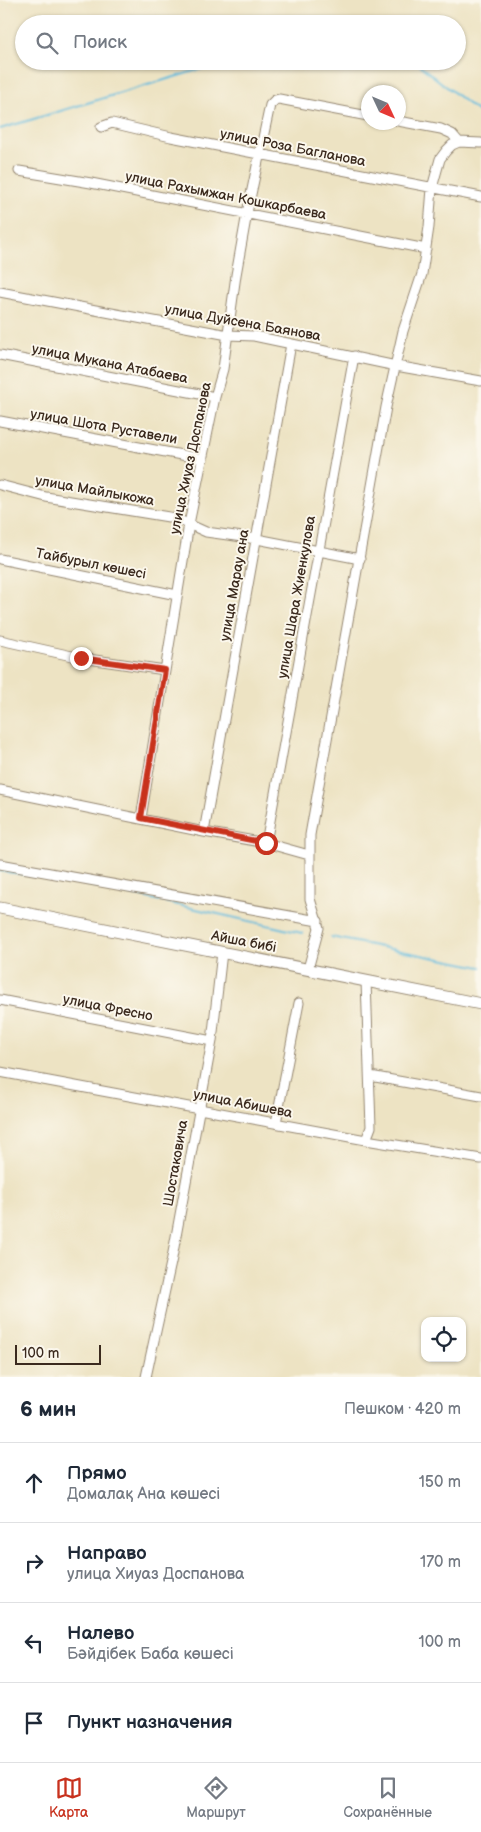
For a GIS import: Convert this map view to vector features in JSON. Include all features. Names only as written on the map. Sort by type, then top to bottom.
[{"type":"main road","name":"Айша бибі","points":[[0,908],[481,1004]]},
{"type":"street","name":"улица Хиуаз Доспанова","points":[[141,818],[189,524],[215,397],[224,369],[247,213],[270,105],[279,99],[361,115]]},
{"type":"street","points":[[406,122],[441,129],[452,134],[459,142]]},
{"type":"street","name":"улица Роза Багланова","points":[[101,127],[112,124],[481,198]]},
{"type":"street","points":[[308,969],[314,952],[318,924],[310,899],[310,835],[386,408],[403,331],[422,274],[432,188],[440,159],[452,145],[459,142],[481,143]]},
{"type":"street","name":"улица Рахымжан Кошкарбаева","points":[[20,171],[247,213],[426,249]]},
{"type":"street","name":"улица Дуйсена Баянова","points":[[0,292],[228,335],[254,336],[396,366],[481,381]]},
{"type":"street","name":"улица Марау ана","points":[[204,832],[292,344]]},
{"type":"street","name":"улица Мукана Атабаева","points":[[0,355],[215,397]]},
{"type":"street","name":"улица Шара Жиенкулова","points":[[266,843],[354,356]]},
{"type":"street","name":"улица Шота Руставели","points":[[0,421],[202,459]]},
{"type":"street","name":"улица Майлыкожа","points":[[0,485],[46,497],[175,518],[206,532],[257,539],[360,559]]},
{"type":"street","name":"Тайбурыл көшесі","points":[[0,559],[177,595]]},
{"type":"street","points":[[0,640],[81,658],[165,670]]},
{"type":"street","points":[[0,790],[266,843],[309,855]]},
{"type":"street","points":[[0,864],[318,924]]},
{"type":"street","name":"Шостаковича","points":[[148,1375],[172,1258],[198,1108],[212,1041],[222,952]]},
{"type":"street","points":[[366,981],[371,1127],[366,1140]]},
{"type":"street","name":"улица Фресно","points":[[0,1000],[212,1041]]},
{"type":"street","points":[[276,1123],[299,1003]]},
{"type":"street","name":"улица Абишева","points":[[0,1072],[366,1140],[481,1159]]},
{"type":"street","points":[[370,1076],[481,1096]]},
{"type":"waterway","points":[[0,129],[198,70]]},
{"type":"waterway","points":[[425,70],[481,114]]},
{"type":"waterway","points":[[0,871],[77,882],[302,933]]},
{"type":"waterway","points":[[331,937],[481,967]]},
{"type":"route","points":[[81,658],[165,670],[141,818],[266,843]]}]
